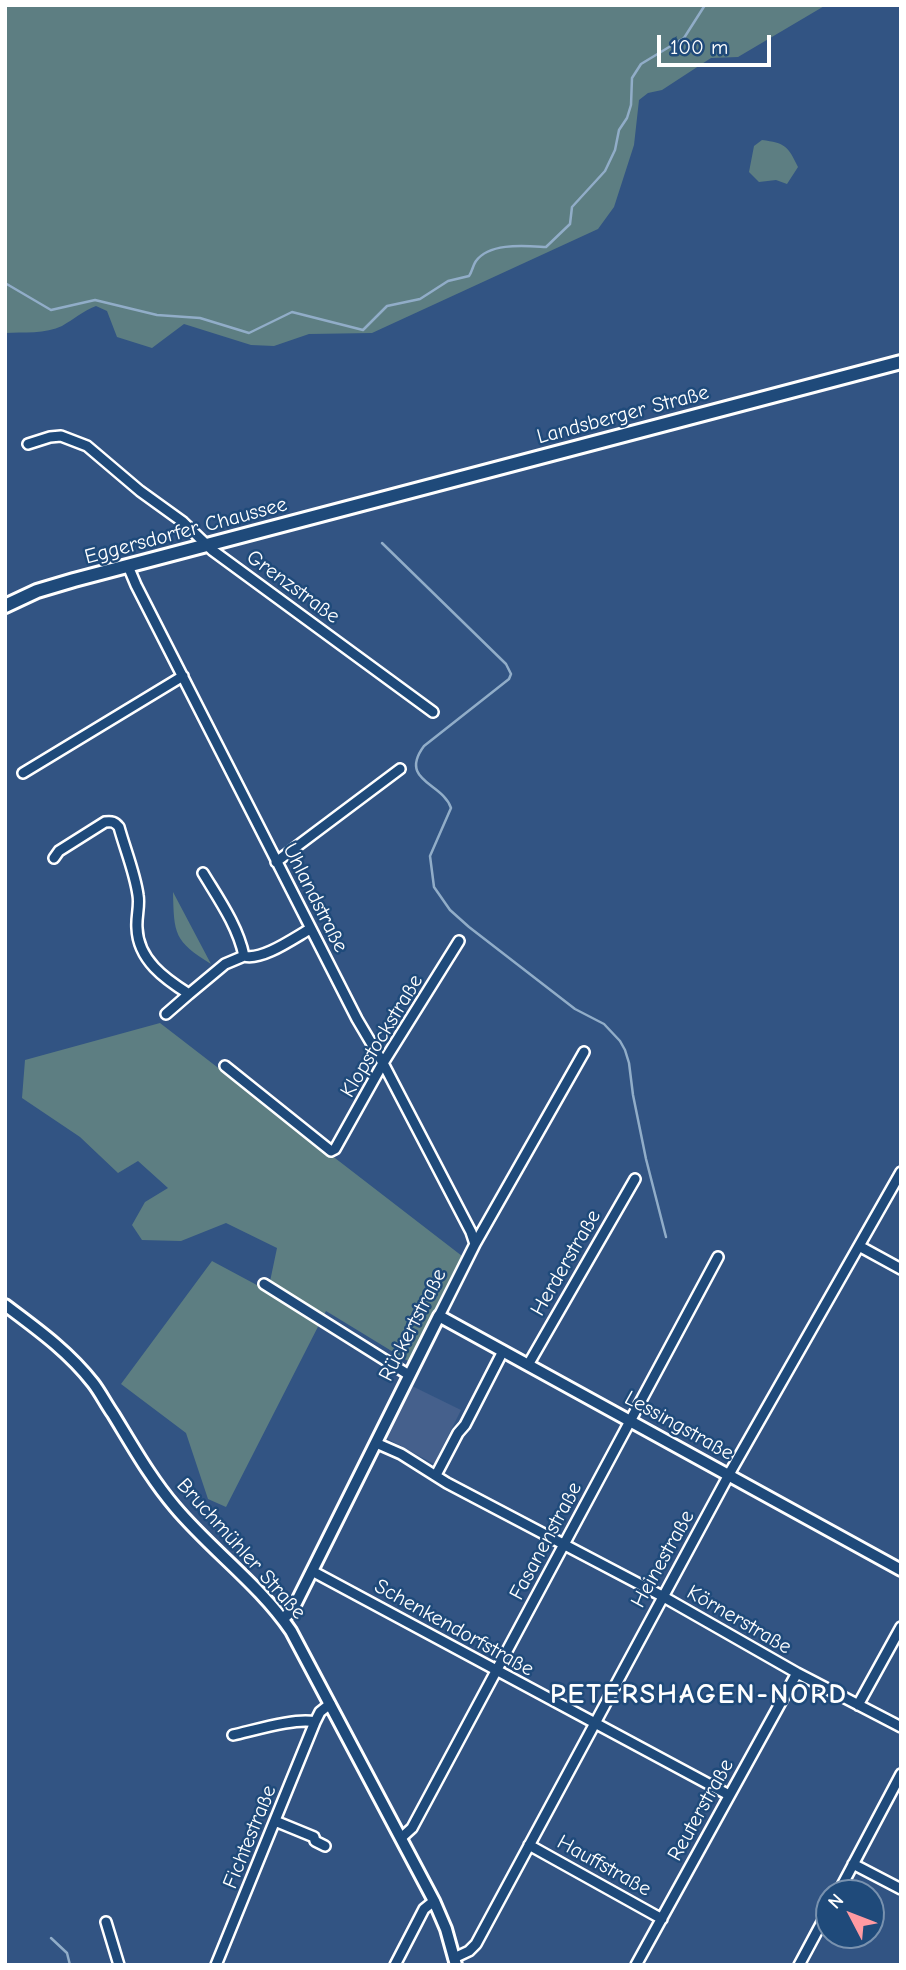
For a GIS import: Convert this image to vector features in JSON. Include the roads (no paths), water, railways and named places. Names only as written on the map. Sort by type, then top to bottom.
[{"type":"main road","name":"Landsberger Straße","points":[[356,506],[901,362]]},
{"type":"main road","name":"Eggersdorfer Chaussee","points":[[5,606],[61,584],[356,506]]},
{"type":"street","name":"Grenzstraße","points":[[28,444],[50,436],[61,436],[87,446],[140,491],[183,522],[207,545],[432,712]]},
{"type":"street","name":"Uhlandstraße","points":[[128,566],[310,929],[383,1063],[475,1244]]},
{"type":"street","points":[[23,773],[183,676]]},
{"type":"street","points":[[276,862],[400,769]]},
{"type":"street","points":[[54,858],[59,850],[105,822],[112,821],[119,827],[138,897],[137,928],[141,946],[156,970],[166,980],[189,994]]},
{"type":"street","points":[[203,873],[242,945],[244,956]]},
{"type":"street","points":[[166,1014],[225,964],[244,956],[252,958],[264,954],[310,929]]},
{"type":"street","name":"Klopstockstraße","points":[[225,1066],[331,1151],[335,1149],[383,1063],[459,942]]},
{"type":"street","name":"Rückertstraße","points":[[283,1619],[293,1609],[475,1244],[584,1052]]},
{"type":"street","name":"Heinestraße","points":[[455,1961],[476,1944],[728,1476],[901,1172]]},
{"type":"street","name":"Herderstraße","points":[[528,1365],[635,1179]]},
{"type":"street","points":[[859,1246],[901,1269]]},
{"type":"street","name":"Fasanenstraße","points":[[401,1838],[412,1828],[719,1257]]},
{"type":"street","points":[[264,1284],[409,1374]]},
{"type":"street","name":"Bruchmühler Straße","points":[[5,1306],[49,1338],[94,1384],[174,1506],[283,1619],[300,1645],[434,1901],[455,1961]]},
{"type":"street","name":"Lessingstraße","points":[[439,1315],[901,1570]]},
{"type":"street","points":[[436,1475],[503,1351]]},
{"type":"street","name":"Körnerstraße","points":[[376,1443],[401,1454],[447,1483],[662,1596],[797,1673],[901,1727]]},
{"type":"street","name":"Schenkendorfstraße","points":[[312,1571],[729,1796]]},
{"type":"street","points":[[858,1704],[901,1627]]},
{"type":"street","name":"Reuterstraße","points":[[636,1965],[797,1673]]},
{"type":"street","name":"Fichtestraße","points":[[216,1965],[315,1723],[320,1712],[330,1704]]},
{"type":"street","points":[[233,1735],[292,1722],[308,1720],[315,1723]]},
{"type":"street","points":[[845,1879],[901,1774]]},
{"type":"street","points":[[275,1821],[314,1836],[315,1841],[325,1846]]},
{"type":"street","name":"Hauffstraße","points":[[529,1845],[662,1919]]},
{"type":"street","points":[[853,1864],[901,1889]]},
{"type":"street","points":[[395,1965],[424,1909],[434,1901]]},
{"type":"street","points":[[107,1922],[119,1965]]},
{"type":"street","points":[[799,1965],[815,1935]]},
{"type":"waterway","points":[[5,283],[51,310],[95,300],[157,315],[200,318],[249,333],[292,312],[363,330],[387,306],[420,299],[448,281],[469,276],[476,261],[490,251],[509,246],[546,247],[570,224],[572,207],[605,171],[631,105],[632,78],[641,64],[684,38],[705,5]]},
{"type":"waterway","points":[[382,543],[506,664],[511,674],[509,679],[424,746],[417,758],[416,767],[419,774],[440,793],[451,808],[430,856],[434,887],[450,910],[469,927],[575,1009],[604,1024],[620,1041],[629,1063],[646,1159],[666,1237]]},
{"type":"waterway","points":[[51,1938],[67,1953],[70,1965]]},
{"type":"district","name":"PETERSHAGEN-NORD","points":[[699,1695]]}]
